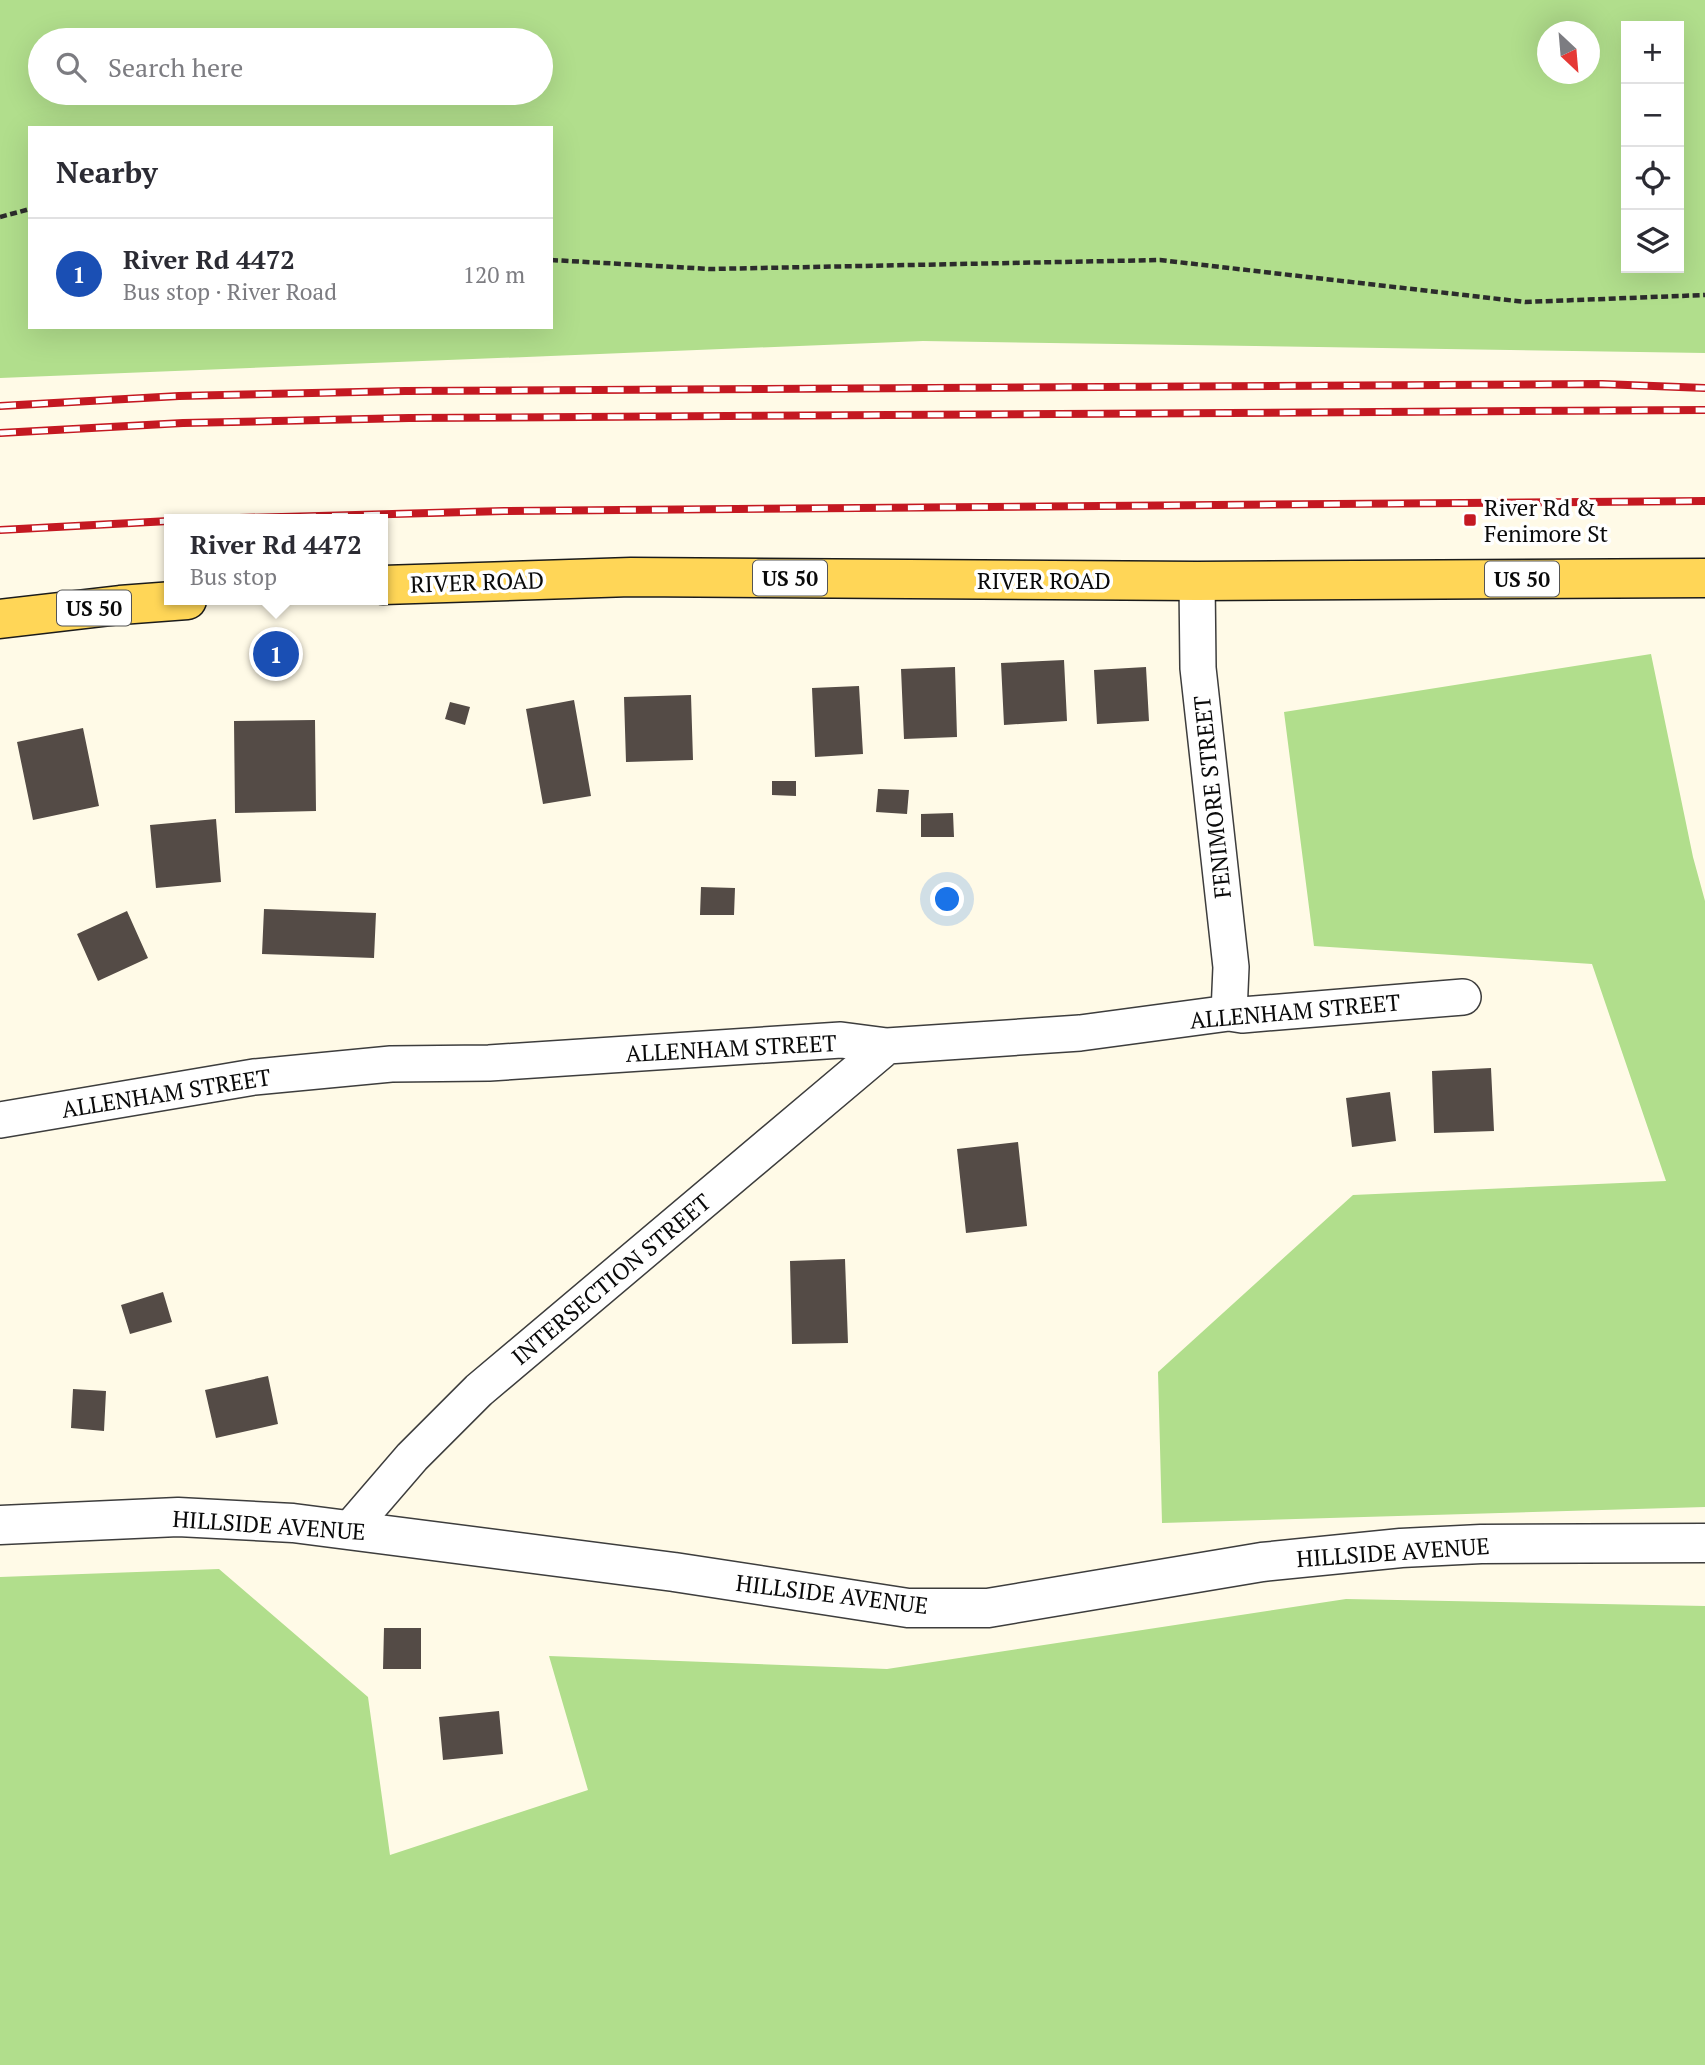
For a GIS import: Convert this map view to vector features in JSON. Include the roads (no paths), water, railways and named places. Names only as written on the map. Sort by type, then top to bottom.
[{"type":"main road","name":"RIVER ROAD","points":[[388,585],[631,577],[1197,581],[1705,578]]},
{"type":"main road","name":"US 50","points":[[0,619],[164,602]]},
{"type":"street","name":"FENIMORE STREET","points":[[1197,581],[1198,668],[1231,967],[1229,1013]]},
{"type":"street","name":"ALLENHAM STREET","points":[[0,1120],[254,1077],[391,1065],[489,1063],[841,1040],[887,1046],[1080,1033],[1229,1013],[1242,1015],[1463,997]]},
{"type":"street","name":"INTERSECTION STREET","points":[[350,1529],[412,1457],[480,1390],[887,1046]]},
{"type":"street","name":"HILLSIDE AVENUE","points":[[0,1525],[178,1517],[293,1523],[660,1571],[908,1608],[988,1608],[1262,1562],[1401,1548],[1480,1544],[1705,1543]]},
{"type":"railway","points":[[0,406],[179,396],[405,391],[1602,384],[1705,388]]},
{"type":"railway","points":[[0,433],[183,423],[409,418],[1705,410]]},
{"type":"railway","points":[[388,514],[1705,501]]},
{"type":"railway","points":[[0,530],[164,521]]},
{"type":"place","name":"River Rd & Fenimore St","points":[[1470,520]]},
{"type":"place","name":"River Rd 4472","points":[[276,654]]}]
